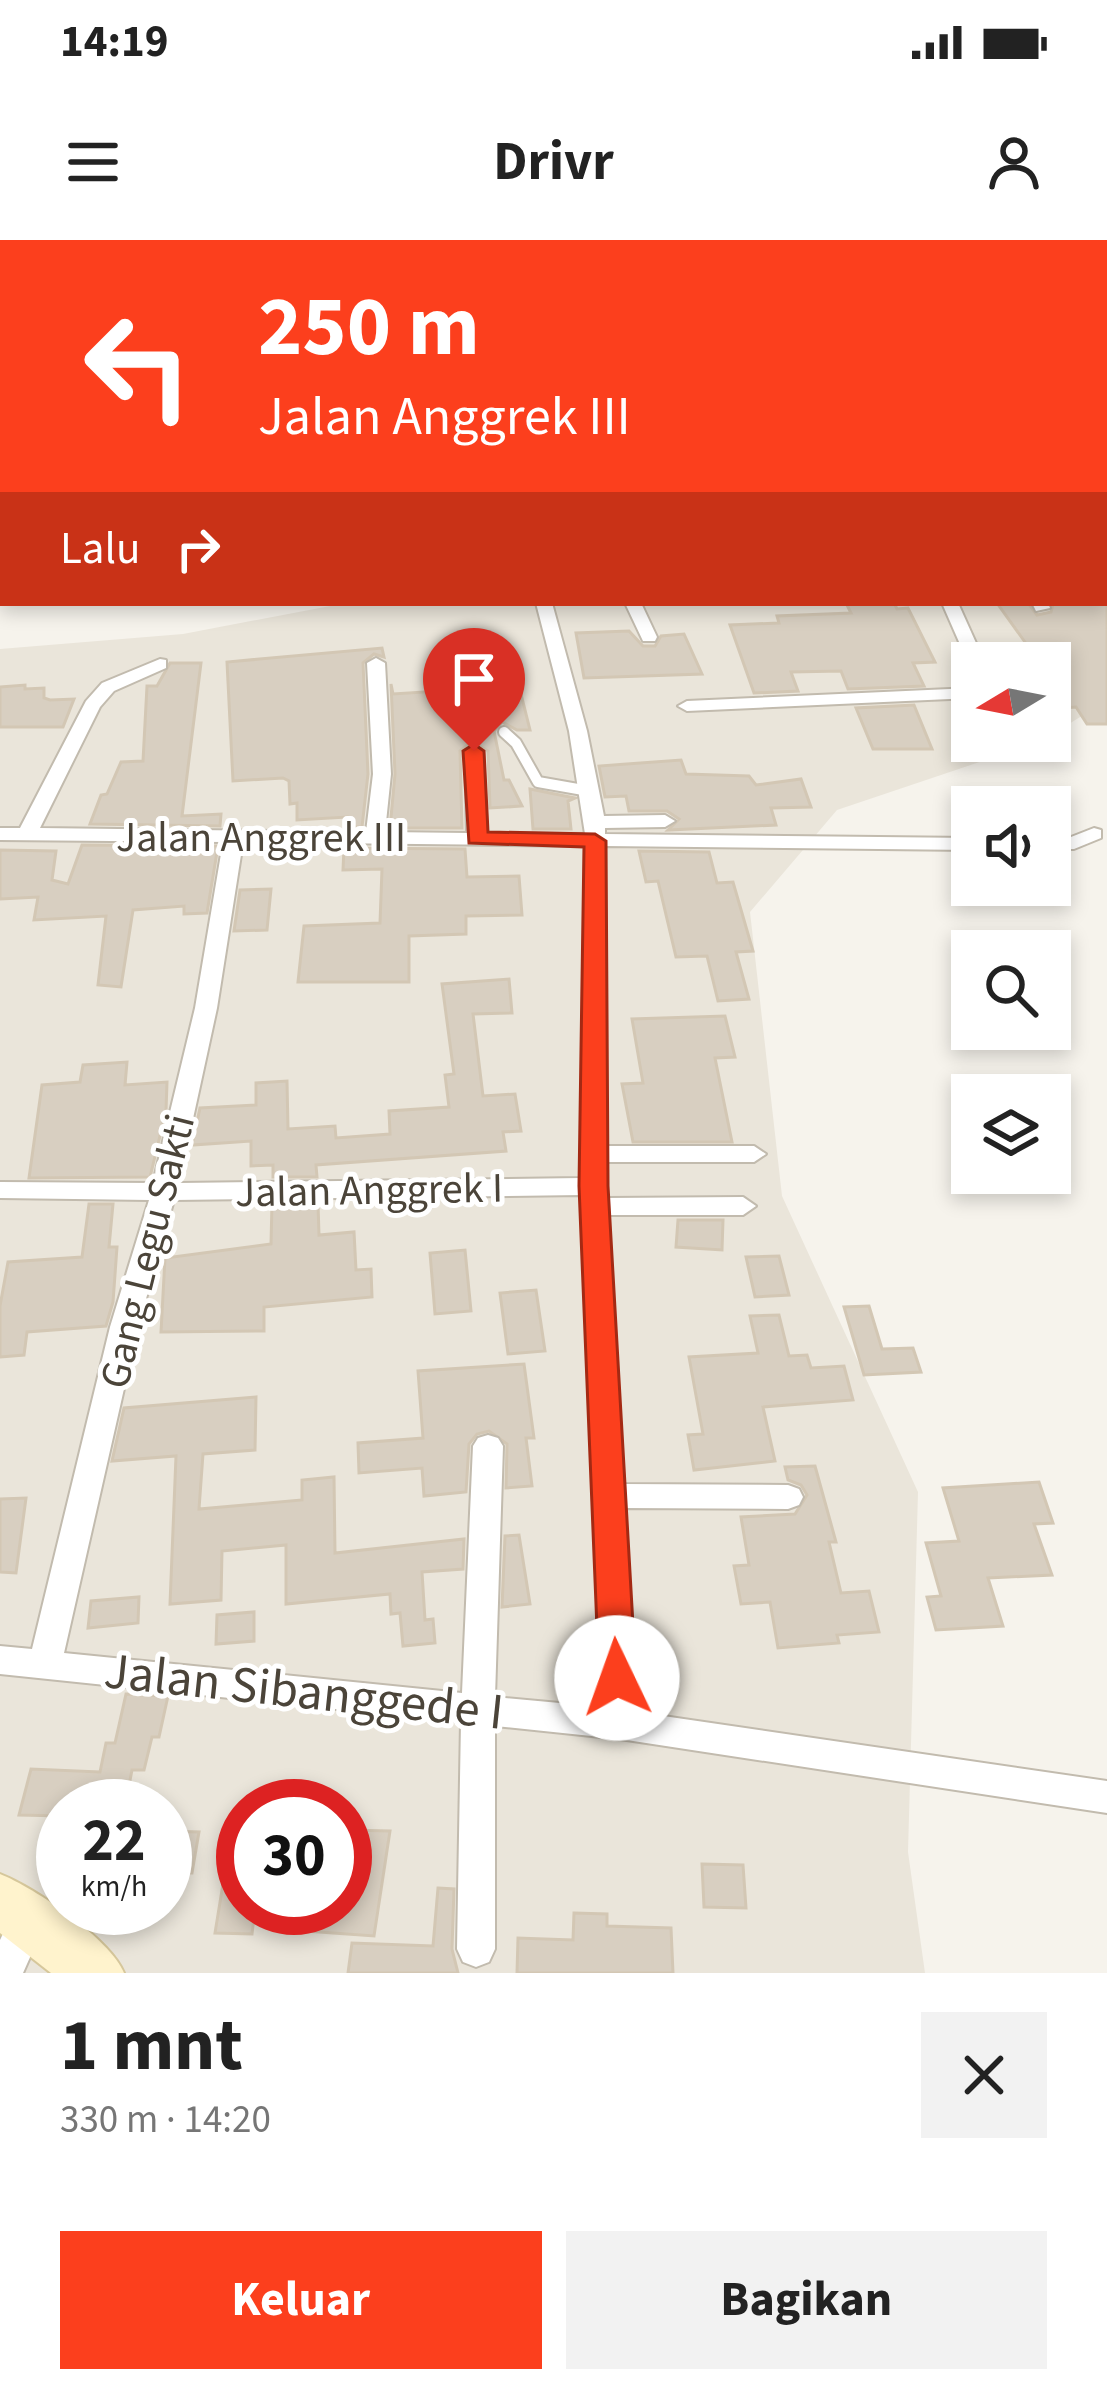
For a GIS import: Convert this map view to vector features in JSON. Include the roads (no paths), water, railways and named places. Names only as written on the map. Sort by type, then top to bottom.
[{"type":"main road","points":[[14,1911],[96,1973]]},
{"type":"street","points":[[545,606],[590,791],[595,832],[594,1196],[620,1724]]},
{"type":"street","points":[[634,606],[649,637]]},
{"type":"street","points":[[951,606],[967,642]]},
{"type":"street","points":[[375,836],[382,774],[376,663]]},
{"type":"street","points":[[27,834],[92,705],[108,687],[160,664]]},
{"type":"street","points":[[687,706],[951,694]]},
{"type":"street","points":[[474,751],[477,838]]},
{"type":"street","points":[[595,832],[664,820]]},
{"type":"street","points":[[595,832],[951,843]]},
{"type":"street","name":"Jalan Anggrek III","points":[[0,835],[477,838],[595,832]]},
{"type":"street","points":[[1071,843],[1094,834]]},
{"type":"street","name":"Gang Legu Sakti","points":[[45,1664],[124,1327],[164,1192],[206,1008],[234,837]]},
{"type":"street","points":[[594,1154],[754,1154]]},
{"type":"street","name":"Jalan Anggrek I","points":[[0,1190],[594,1196],[743,1206]]},
{"type":"street","points":[[476,1949],[478,1708],[488,1446]]},
{"type":"street","points":[[609,1496],[788,1497]]},
{"type":"street","name":"Jalan Sibanggede I","points":[[0,1660],[620,1724],[1107,1797]]},
{"type":"street","points":[[4,1973],[14,1911]]},
{"type":"lane","points":[[504,732],[520,743],[538,782],[590,791]]}]
